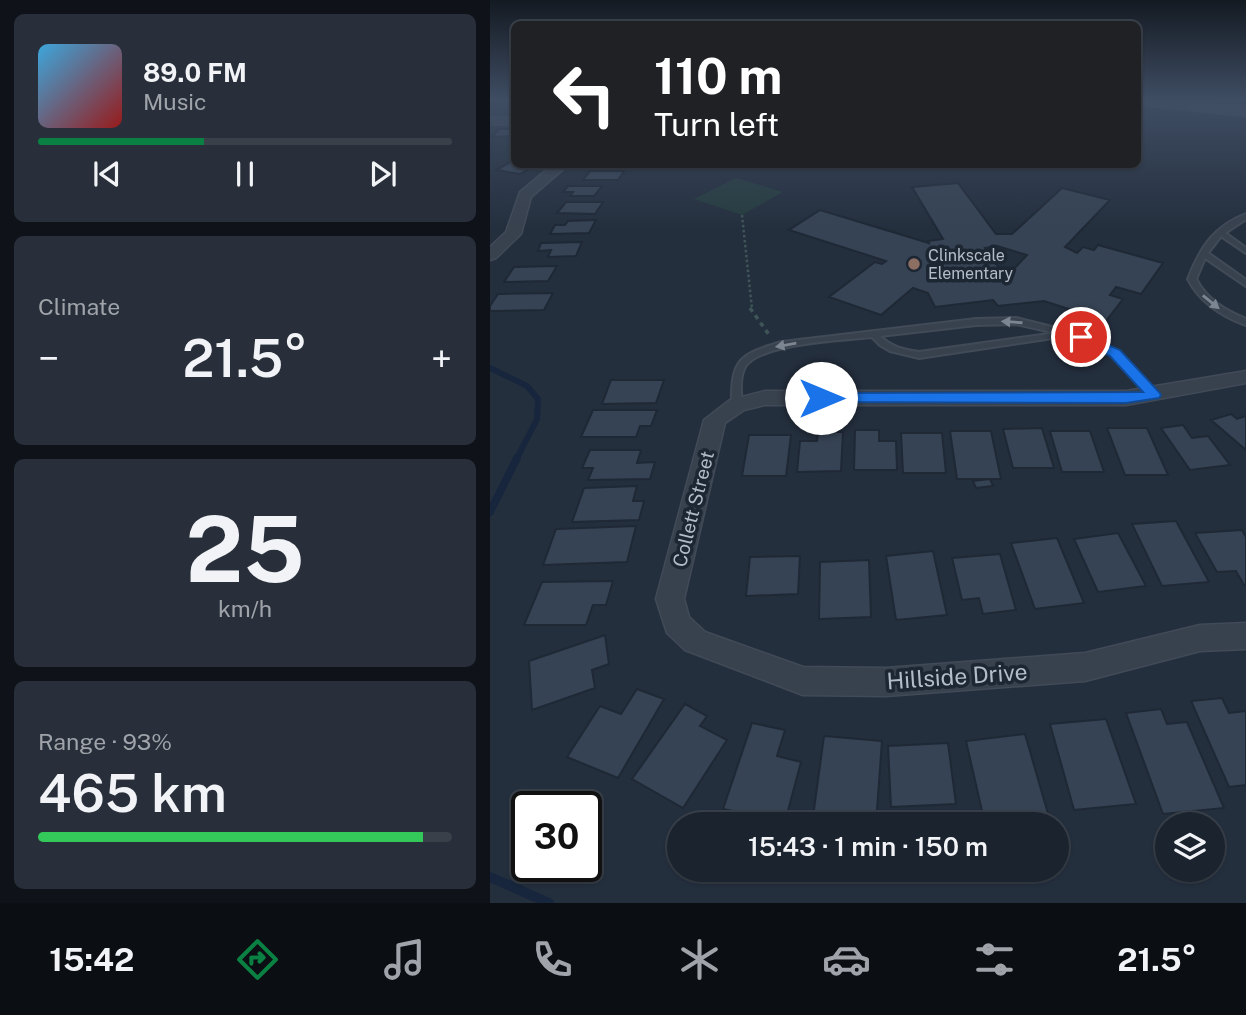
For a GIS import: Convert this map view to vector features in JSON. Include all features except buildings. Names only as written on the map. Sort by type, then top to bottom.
[{"type":"street","points":[[490,255],[513,234],[525,195],[558,168]]},
{"type":"street","points":[[737,405],[765,398],[1126,398],[1246,377]]},
{"type":"street","name":"Collett Street","points":[[677,624],[670,599],[715,420],[737,405]]},
{"type":"street","name":"Hillside Drive","points":[[677,624],[695,642],[803,681],[886,682],[1085,667],[1200,638],[1246,636]]},
{"type":"lane","points":[[1244,219],[1219,232],[1203,253],[1192,279],[1197,291],[1222,311],[1246,322]]},
{"type":"lane","points":[[1219,232],[1246,251]]},
{"type":"lane","points":[[1203,253],[1246,284]]},
{"type":"lane","points":[[737,405],[736,375],[744,362],[759,351],[782,345],[996,321],[1041,325],[1115,353],[1154,395]]},
{"type":"lane","points":[[874,334],[879,341],[896,352],[919,355],[1070,334]]},
{"type":"path","points":[[742,215],[750,307],[770,336]]},
{"type":"green space","points":[[736,178],[783,192],[742,215],[694,199]]},
{"type":"waterway","points":[[490,368],[527,386],[538,399],[537,419],[516,460]]},
{"type":"waterway","points":[[490,512],[516,460]]},
{"type":"waterway","points":[[490,877],[549,903]]},
{"type":"place","name":"Clinkscale Elementary","points":[[914,264]]},
{"type":"route","points":[[821,398],[1126,398],[1154,395],[1135,371],[1115,353],[1081,337]]}]
